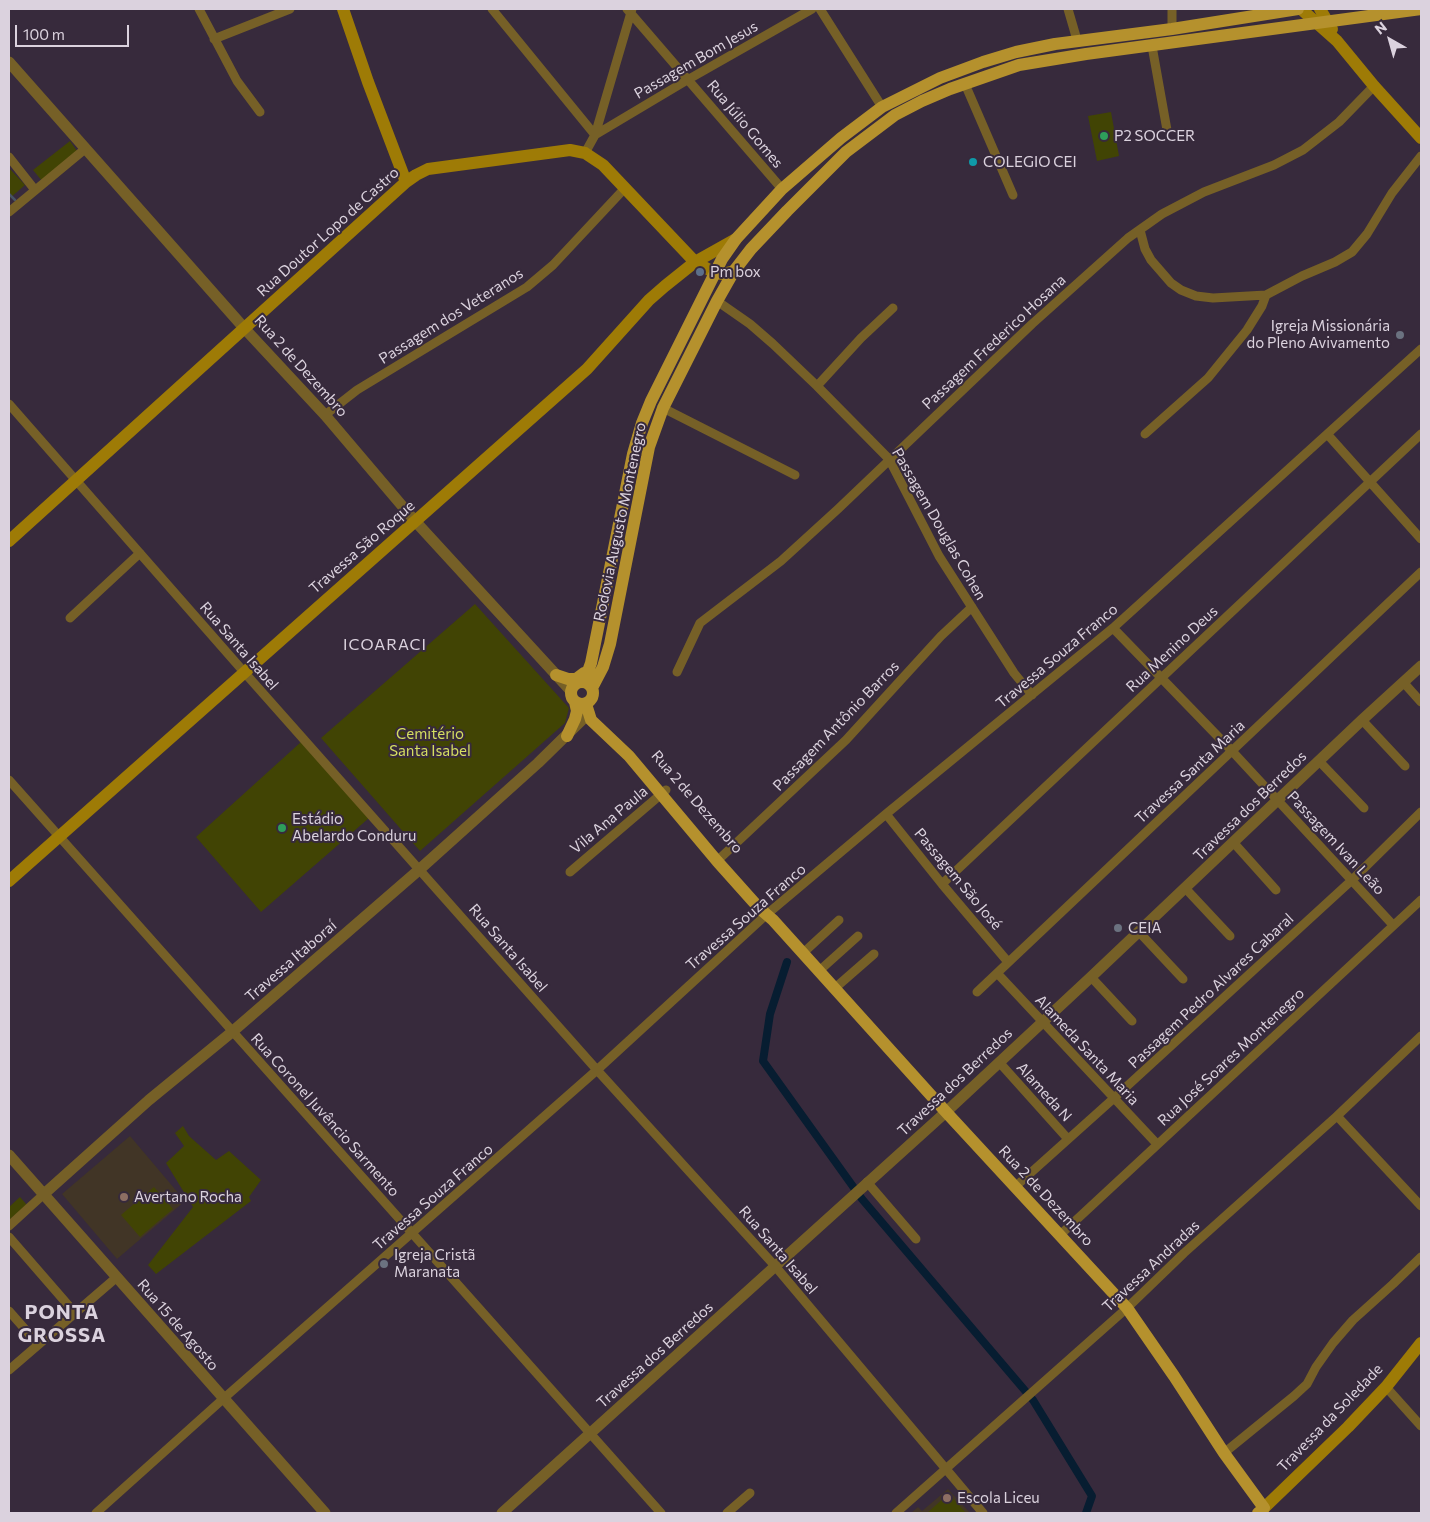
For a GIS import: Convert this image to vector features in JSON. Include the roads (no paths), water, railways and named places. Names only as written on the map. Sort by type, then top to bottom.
[{"type":"main road","points":[[343,9],[406,182]]},
{"type":"main road","points":[[1299,9],[1323,22],[1374,86],[1421,138]]},
{"type":"main road","name":"Rodovia Augusto Montenegro","points":[[588,685],[633,454],[642,423],[722,259],[736,239],[782,189],[882,107],[946,76],[1016,52],[1077,40],[1172,30],[1299,9]]},
{"type":"main road","points":[[1320,9],[1323,22]]},
{"type":"main road","name":"Rodovia Augusto Montenegro","points":[[588,685],[603,667],[610,644],[649,447],[662,408],[734,271],[751,249],[846,152],[895,115],[922,101],[1019,65],[1086,54],[1421,9]]},
{"type":"main road","points":[[1016,52],[1019,65]]},
{"type":"main road","points":[[853,129],[862,140]]},
{"type":"main road","name":"Rua Doutor Lopo de Castro","points":[[9,541],[416,175],[440,167],[570,150],[585,153]]},
{"type":"main road","points":[[585,153],[603,165],[695,262],[715,273],[723,274],[734,271]]},
{"type":"main road","points":[[782,189],[794,204]]},
{"type":"main road","name":"Travessa São Roque","points":[[9,881],[587,369],[649,300],[695,262],[736,239]]},
{"type":"main road","points":[[556,675],[568,679],[576,679],[592,663]]},
{"type":"main road","points":[[567,736],[580,703],[592,698],[588,685],[578,683],[574,686],[580,703]]},
{"type":"main road","name":"Rua 2 de Dezembro","points":[[580,703],[591,720],[664,792],[738,880],[819,971],[1126,1308],[1174,1376],[1264,1512]]},
{"type":"main road","name":"Travessa da Soledade","points":[[1264,1512],[1386,1387],[1421,1343]]},
{"type":"street","points":[[198,9],[237,81],[260,112]]},
{"type":"street","points":[[214,39],[290,9]]},
{"type":"street","points":[[492,9],[596,136]]},
{"type":"street","name":"Passagem Bom Jesus","points":[[596,136],[689,79],[812,9]]},
{"type":"street","points":[[820,9],[882,107]]},
{"type":"street","points":[[1068,9],[1077,40]]},
{"type":"street","points":[[1172,9],[1172,30]]},
{"type":"street","points":[[585,153],[596,136],[630,10]]},
{"type":"street","name":"Rua Júlio Gomes","points":[[630,10],[782,189]]},
{"type":"street","points":[[1152,46],[1167,130]]},
{"type":"street","name":"Rua 2 de Dezembro","points":[[9,62],[245,329],[325,415],[415,521],[580,703]]},
{"type":"street","points":[[964,84],[1013,195]]},
{"type":"street","name":"Passagem Frederico Hosana","points":[[677,672],[700,623],[781,561],[1070,289],[1140,230],[1162,214],[1204,192],[1274,165],[1303,150],[1339,122],[1374,86]]},
{"type":"street","points":[[9,212],[85,148]]},
{"type":"street","points":[[1140,230],[1145,249],[1151,260],[1171,283],[1181,290],[1196,296],[1213,298],[1266,295],[1352,252],[1368,234],[1392,193],[1421,156]]},
{"type":"street","points":[[9,157],[35,190]]},
{"type":"street","name":"Passagem dos Veteranos","points":[[325,415],[357,390],[527,287],[553,264],[625,188]]},
{"type":"street","points":[[1145,434],[1208,378],[1247,330],[1262,306],[1266,295]]},
{"type":"street","name":"Passagem Douglas Cohen","points":[[717,301],[750,324],[817,386],[889,459],[939,556],[1014,673],[1032,695]]},
{"type":"street","points":[[817,386],[861,338],[893,308]]},
{"type":"street","name":"Travessa Souza Franco","points":[[96,1513],[886,814],[1113,628],[1421,349]]},
{"type":"street","name":"Rua Santa Isabel","points":[[9,404],[597,1070],[775,1266],[983,1513]]},
{"type":"street","points":[[662,408],[795,474]]},
{"type":"street","name":"Rua Menino Deus","points":[[942,884],[1421,434]]},
{"type":"street","points":[[1328,435],[1421,539]]},
{"type":"street","points":[[70,618],[140,554]]},
{"type":"street","name":"Travessa Santa Maria","points":[[977,992],[1421,572]]},
{"type":"street","name":"Passagem Antônio Barros","points":[[720,859],[846,740],[941,636],[972,607]]},
{"type":"street","name":"Passagem Ivan Leão","points":[[1113,628],[1232,751],[1393,925]]},
{"type":"street","name":"Travessa dos Berredos","points":[[502,1513],[946,1112],[1186,889],[1233,842],[1421,666]]},
{"type":"street","points":[[1404,682],[1421,702]]},
{"type":"street","points":[[1362,720],[1405,766]]},
{"type":"street","name":"Travessa Itaboraí","points":[[9,1226],[149,1100],[232,1032],[420,869],[567,736]]},
{"type":"street","points":[[1319,761],[1364,808]]},
{"type":"street","name":"Rua Coronel Juvêncio Sarmento","points":[[9,780],[661,1513]]},
{"type":"street","name":"Vila Ana Paula","points":[[570,872],[664,792]]},
{"type":"street","name":"Passagem Pedro Alvares Cabaral","points":[[1016,1186],[1113,1100],[1352,880],[1421,812]]},
{"type":"street","name":"Passagem São José","points":[[886,814],[1008,962]]},
{"type":"street","points":[[1233,842],[1276,890]]},
{"type":"street","points":[[1186,889],[1230,936]]},
{"type":"street","name":"Rua José Soares Montenegro","points":[[1060,1235],[1421,900]]},
{"type":"street","points":[[803,953],[839,920]]},
{"type":"street","points":[[1140,932],[1183,979]]},
{"type":"street","points":[[819,971],[858,936]]},
{"type":"street","points":[[835,988],[874,954]]},
{"type":"street","name":"Alameda Santa Maria","points":[[997,973],[1113,1100],[1157,1144]]},
{"type":"street","points":[[1091,977],[1132,1021]]},
{"type":"street","name":"Travessa Andradas","points":[[896,1513],[1126,1308],[1184,1253],[1337,1116],[1421,1036]]},
{"type":"street","name":"Alameda N","points":[[999,1062],[1068,1139]]},
{"type":"street","points":[[1337,1116],[1421,1206]]},
{"type":"street","name":"Rua 15 de Agosto","points":[[9,1155],[325,1513]]},
{"type":"street","points":[[867,1183],[916,1240]]},
{"type":"street","points":[[9,1237],[75,1313]]},
{"type":"street","points":[[1224,1453],[1300,1390],[1306,1384],[1333,1342],[1352,1320],[1394,1284],[1421,1256]]},
{"type":"street","points":[[9,1370],[117,1277]]},
{"type":"street","points":[[9,1311],[38,1344]]},
{"type":"street","points":[[1386,1387],[1421,1426]]},
{"type":"street","points":[[727,1513],[750,1493]]},
{"type":"waterway","points":[[9,194],[15,200]]},
{"type":"waterway","points":[[787,962],[770,1014],[763,1061],[862,1199],[1033,1400],[1092,1496],[1086,1513]]},
{"type":"place","name":"P2 SOCCER","points":[[1104,136]]},
{"type":"place","name":"COLEGIO CEI","points":[[973,162]]},
{"type":"place","name":"Pm box","points":[[700,272]]},
{"type":"place","name":"Igreja Missionária do Pleno Avivamento","points":[[1400,335]]},
{"type":"place","name":"Estádio Abelardo Conduru","points":[[282,828]]},
{"type":"place","name":"CEIA","points":[[1118,928]]},
{"type":"place","name":"Avertano Rocha","points":[[124,1197]]},
{"type":"place","name":"Igreja Cristã Maranata","points":[[384,1264]]},
{"type":"place","name":"Escola Liceu","points":[[947,1498]]},
{"type":"district","name":"ICOARACI","points":[[385,645]]},
{"type":"district","name":"PONTA GROSSA","points":[[62,1324]]},
{"type":"park label","name":"Cemitério Santa Isabel","points":[[430,742]]}]
